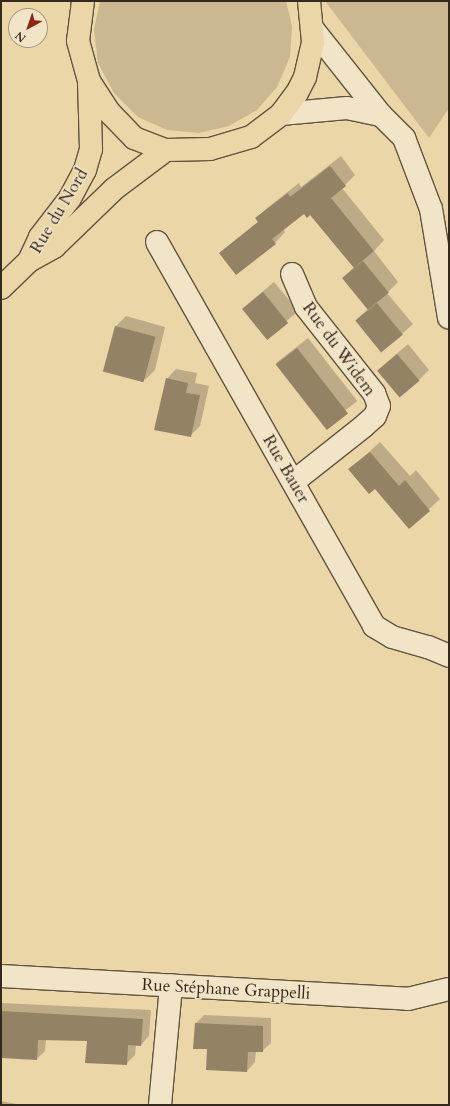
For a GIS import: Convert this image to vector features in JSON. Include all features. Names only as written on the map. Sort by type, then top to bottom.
[{"type":"main road","points":[[80,3],[78,41],[89,81],[110,114],[134,138],[166,150],[210,149],[251,137],[281,114],[305,77],[313,42],[309,1]]},
{"type":"main road","name":"Rue du Nord","points":[[30,261],[40,236],[70,198],[85,170],[90,149],[89,81]]},
{"type":"main road","name":"Rue du Nord","points":[[30,261],[54,247],[114,189],[166,150]]},
{"type":"main road","points":[[1,288],[30,261]]},
{"type":"street","points":[[312,28],[381,115],[404,138],[431,209],[449,318]]},
{"type":"street","points":[[281,114],[347,108],[381,115]]},
{"type":"street","name":"Rue Bauer","points":[[158,242],[374,626],[392,637],[428,647],[449,656]]},
{"type":"street","name":"Rue du Widem","points":[[292,274],[306,307],[374,393],[379,406],[375,416],[364,426],[293,482]]},
{"type":"street","name":"Rue Stéphane Grappelli","points":[[1,976],[408,999],[449,989]]},
{"type":"street","points":[[160,1105],[171,986]]},
{"type":"shaded area","points":[[100,1],[286,1],[292,26],[290,57],[277,87],[257,110],[229,126],[199,133],[167,130],[138,117],[114,93],[98,63],[94,30]]},
{"type":"shaded area","points":[[325,1],[449,1],[449,108],[429,138]]},
{"type":"building","points":[[330,166],[346,186],[331,198],[374,251],[354,268],[310,215],[307,218],[304,214],[272,239],[276,244],[236,275],[219,253],[258,222],[255,218],[288,193],[290,197]]},
{"type":"building","points":[[363,261],[389,293],[368,310],[342,278]]},
{"type":"building","points":[[263,292],[288,323],[267,340],[242,309]]},
{"type":"building","points":[[377,303],[403,335],[381,352],[355,321]]},
{"type":"building","points":[[115,326],[156,337],[143,382],[103,371]]},
{"type":"building","points":[[297,348],[348,413],[327,430],[276,365]]},
{"type":"building","points":[[397,354],[419,381],[400,398],[377,371]]},
{"type":"building","points":[[166,378],[188,383],[186,393],[200,395],[191,437],[154,430]]},
{"type":"building","points":[[370,452],[399,486],[405,480],[430,511],[409,529],[375,489],[369,494],[348,469]]},
{"type":"building","points":[[1,1011],[143,1019],[141,1046],[128,1045],[127,1065],[85,1063],[87,1041],[38,1040],[37,1060],[1,1058]]},
{"type":"building","points":[[195,1023],[263,1026],[263,1052],[248,1052],[247,1072],[206,1070],[207,1049],[193,1049]]}]
